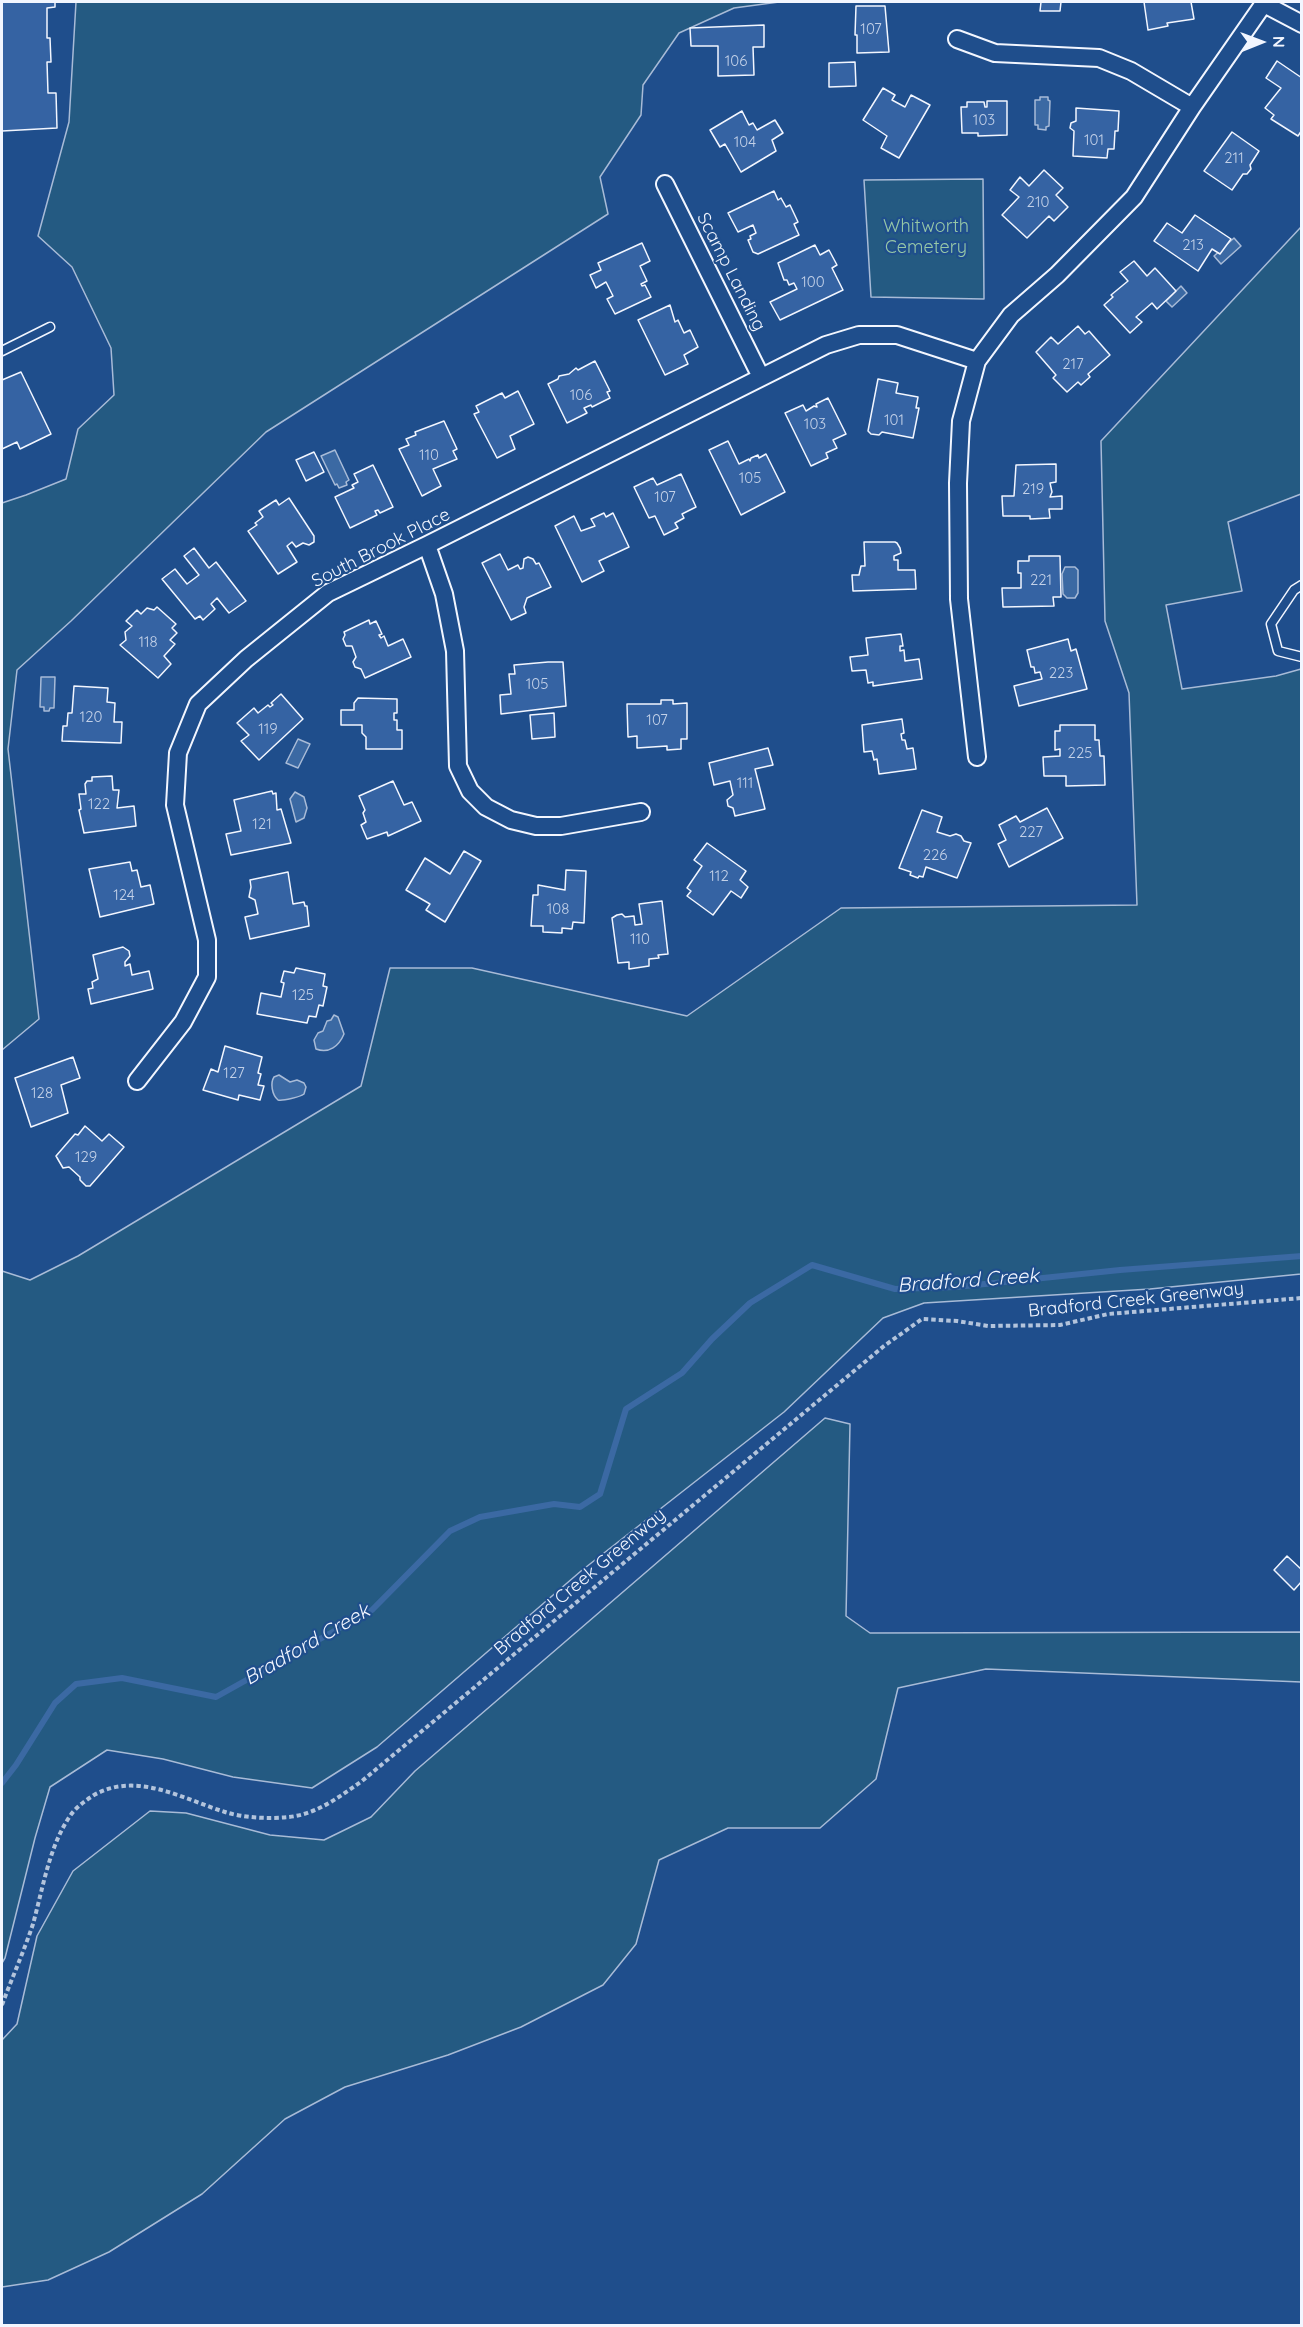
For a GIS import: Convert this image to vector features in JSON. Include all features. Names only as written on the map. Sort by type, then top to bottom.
[{"type":"street","points":[[976,757],[959,599],[958,483],[961,421],[977,361],[1011,315],[1058,275],[1134,197],[1192,107],[1265,3],[1302,24]]},
{"type":"street","points":[[957,39],[996,53],[1099,58],[1131,71],[1192,107]]},
{"type":"street","name":"Scamp Landing","points":[[665,184],[761,377]]},
{"type":"street","name":"South Brook Place","points":[[136,1081],[183,1022],[207,977],[207,940],[175,805],[178,753],[198,704],[246,659],[328,592],[427,545],[826,345],[859,335],[897,335],[977,361]]},
{"type":"street","points":[[427,545],[444,594],[455,651],[458,766],[470,791],[486,807],[511,820],[536,826],[561,826],[641,812]]},
{"type":"lane","points":[[2,351],[50,327]]},
{"type":"lane","points":[[1302,585],[1294,590],[1271,624],[1278,651],[1302,657]]},
{"type":"path","name":"Bradford Creek Greenway","points":[[2,2005],[32,1927],[55,1846],[70,1815],[83,1802],[104,1790],[137,1785],[161,1789],[228,1813],[260,1817],[308,1814],[330,1803],[362,1781],[884,1346],[922,1319],[988,1326],[1060,1325],[1108,1314],[1302,1298]]},
{"type":"green space","points":[[76,2],[779,2],[734,8],[679,33],[643,85],[641,115],[600,177],[608,214],[266,432],[71,621],[17,670],[8,749],[39,1019],[2,1050],[2,503],[66,479],[78,429],[114,395],[111,348],[72,267],[38,236],[69,122]]},
{"type":"green space","name":"Whitworth Cemetery","points":[[983,179],[984,299],[871,297],[864,180]]},
{"type":"green space","points":[[1301,227],[1301,494],[1228,522],[1242,591],[1166,605],[1182,689],[1276,676],[1301,669],[1301,1274],[1150,1289],[924,1303],[883,1318],[784,1412],[581,1571],[377,1747],[312,1788],[233,1777],[163,1759],[107,1750],[50,1787],[2,1963],[2,1271],[30,1280],[78,1256],[361,1086],[390,968],[472,968],[687,1016],[841,908],[1137,905],[1129,693],[1105,621],[1101,441]]},
{"type":"green space","points":[[825,1418],[850,1424],[846,1616],[870,1633],[1301,1632],[1301,1682],[986,1669],[898,1688],[876,1779],[820,1828],[728,1828],[659,1860],[636,1944],[603,1985],[521,2027],[448,2055],[345,2087],[285,2119],[202,2194],[109,2252],[48,2280],[2,2287],[2,2040],[17,2024],[37,1936],[73,1871],[150,1811],[186,1813],[270,1835],[324,1840],[371,1817],[415,1771]]},
{"type":"shaded area","points":[[1040,97],[1048,97],[1050,101],[1049,126],[1046,130],[1038,129],[1038,125],[1035,125],[1035,100],[1040,100]]},
{"type":"shaded area","points":[[1234,238],[1241,246],[1221,264],[1214,256]]},
{"type":"shaded area","points":[[1181,286],[1187,293],[1172,307],[1166,301]]},
{"type":"shaded area","points":[[335,450],[349,480],[346,482],[347,485],[339,488],[337,484],[335,485],[321,456]]},
{"type":"shaded area","points":[[1065,567],[1075,567],[1078,570],[1078,593],[1075,598],[1067,598],[1063,594],[1062,574]]},
{"type":"shaded area","points":[[41,677],[55,677],[54,708],[50,708],[49,711],[44,711],[44,707],[40,707]]},
{"type":"shaded area","points":[[298,739],[310,744],[298,768],[286,763]]},
{"type":"shaded area","points":[[295,792],[304,797],[307,808],[304,818],[296,822],[290,799]]},
{"type":"shaded area","points":[[334,1015],[338,1017],[344,1034],[342,1038],[329,1050],[316,1049],[314,1040]]},
{"type":"shaded area","points":[[279,1075],[290,1082],[297,1080],[304,1083],[306,1087],[304,1094],[278,1100],[272,1086],[274,1077]]},
{"type":"building","points":[[2,2],[55,2],[55,7],[47,8],[47,38],[50,38],[51,62],[47,62],[48,93],[56,93],[57,128],[2,131]]},
{"type":"building","points":[[1041,2],[1061,2],[1060,11],[1040,11]]},
{"type":"building","points":[[1144,2],[1191,2],[1194,19],[1167,23],[1168,26],[1148,30]]},
{"type":"building","points":[[856,6],[885,6],[889,52],[857,53]]},
{"type":"building","points":[[764,25],[764,47],[753,47],[754,75],[718,76],[718,46],[691,46],[690,28]]},
{"type":"building","points":[[1277,61],[1302,78],[1302,130],[1298,136],[1271,119],[1274,115],[1265,108],[1281,88],[1266,78]]},
{"type":"building","points":[[855,62],[856,86],[829,87],[829,63]]},
{"type":"building","points":[[883,88],[895,95],[892,100],[905,107],[911,95],[930,105],[899,158],[881,148],[887,136],[863,120]]},
{"type":"building","points":[[987,101],[1007,101],[1007,135],[978,136],[978,133],[962,133],[961,107],[967,107],[967,102],[984,102],[987,107]]},
{"type":"building","points":[[1076,108],[1119,111],[1114,149],[1108,149],[1107,158],[1073,156],[1074,131],[1070,128],[1071,123],[1076,121]]},
{"type":"building","points":[[742,111],[749,125],[753,123],[757,130],[775,120],[783,133],[772,140],[776,151],[741,172],[725,144],[720,147],[710,130]]},
{"type":"building","points":[[1232,132],[1259,151],[1250,165],[1251,169],[1247,174],[1243,174],[1232,190],[1204,171]]},
{"type":"building","points":[[1044,170],[1063,188],[1056,195],[1068,207],[1054,221],[1049,216],[1027,238],[1002,215],[1019,197],[1010,190],[1020,177],[1029,186]]},
{"type":"building","points":[[774,191],[778,200],[781,198],[786,207],[790,205],[798,222],[794,224],[799,235],[758,254],[753,252],[748,240],[756,233],[753,225],[738,232],[728,213]]},
{"type":"building","points":[[1195,215],[1231,239],[1220,254],[1212,249],[1198,271],[1154,241],[1167,223],[1182,233]]},
{"type":"building","points":[[642,243],[650,261],[640,266],[647,281],[641,284],[645,285],[651,297],[615,314],[607,299],[613,296],[606,282],[596,288],[590,275],[601,270],[598,263]]},
{"type":"building","points":[[815,245],[820,255],[829,250],[837,265],[832,268],[843,290],[780,320],[770,302],[797,289],[794,283],[789,285],[787,280],[784,280],[778,263]]},
{"type":"building","points":[[1134,261],[1147,276],[1155,268],[1176,291],[1157,309],[1152,303],[1136,317],[1142,322],[1130,333],[1104,305],[1113,297],[1111,295],[1128,281],[1120,272]]},
{"type":"building","points":[[670,305],[675,322],[678,320],[684,333],[690,330],[698,347],[684,355],[688,364],[665,375],[638,320]]},
{"type":"building","points":[[1078,326],[1085,334],[1089,331],[1110,355],[1088,374],[1090,377],[1081,385],[1078,382],[1067,392],[1053,378],[1056,375],[1036,352],[1051,337],[1058,344]]},
{"type":"building","points":[[595,361],[610,391],[607,392],[610,398],[592,407],[591,405],[584,408],[587,413],[567,423],[548,384],[558,379],[559,376],[569,374],[576,368],[578,370]]},
{"type":"building","points":[[21,372],[51,434],[20,449],[17,442],[2,449],[2,380]]},
{"type":"building","points":[[878,379],[898,383],[896,393],[918,397],[916,408],[919,408],[913,438],[882,432],[879,435],[871,434],[868,431]]},
{"type":"building","points":[[518,391],[534,424],[510,436],[515,449],[497,458],[474,414],[479,412],[476,406],[502,393],[505,398]]},
{"type":"building","points":[[828,398],[846,434],[833,440],[837,448],[826,453],[828,458],[811,466],[785,413],[803,405],[806,411],[814,406],[817,407],[816,404]]},
{"type":"building","points":[[444,421],[457,449],[453,451],[457,459],[433,469],[441,486],[422,496],[399,449],[409,445],[406,439],[416,435],[415,432]]},
{"type":"building","points":[[728,441],[739,464],[749,459],[750,461],[758,455],[759,458],[766,454],[785,492],[741,515],[709,450]]},
{"type":"building","points":[[314,452],[324,472],[306,481],[296,460]]},
{"type":"building","points":[[1056,464],[1056,482],[1050,483],[1052,492],[1050,497],[1062,496],[1062,509],[1049,509],[1050,518],[1030,519],[1030,516],[1003,516],[1002,496],[1014,496],[1016,465]]},
{"type":"building","points":[[373,465],[393,507],[380,513],[378,510],[375,511],[377,515],[350,528],[335,497],[354,488],[352,485],[358,482],[354,474]]},
{"type":"building","points":[[681,474],[696,507],[682,514],[684,518],[675,523],[678,528],[664,535],[655,516],[649,518],[634,487],[653,478],[657,485]]},
{"type":"building","points":[[289,498],[314,536],[314,542],[309,545],[303,543],[296,547],[292,542],[287,546],[297,562],[278,574],[248,531],[263,517],[259,511],[276,500],[279,505]]},
{"type":"building","points":[[604,513],[606,517],[613,513],[629,547],[599,561],[604,571],[582,582],[555,526],[574,516],[581,531],[595,526],[591,519]]},
{"type":"building","points":[[864,542],[897,543],[901,553],[894,556],[894,560],[898,560],[898,570],[915,570],[916,589],[853,591],[852,575],[859,575],[861,566],[865,566]]},
{"type":"building","points":[[194,548],[209,568],[216,562],[246,601],[229,613],[217,598],[211,604],[215,609],[203,620],[200,616],[195,619],[162,579],[175,569],[187,584],[199,575],[184,556]]},
{"type":"building","points":[[500,554],[508,570],[518,565],[520,569],[523,568],[524,559],[528,557],[533,559],[536,564],[539,563],[551,587],[527,598],[524,607],[526,613],[511,620],[482,563]]},
{"type":"building","points":[[1029,556],[1060,556],[1061,597],[1053,597],[1054,606],[1003,607],[1002,588],[1021,588],[1018,561],[1029,561]]},
{"type":"building","points":[[157,607],[176,624],[172,628],[177,633],[170,640],[175,644],[164,656],[171,664],[158,678],[120,645],[126,640],[125,632],[132,626],[126,621],[137,610],[141,614],[147,608],[154,610]]},
{"type":"building","points":[[369,620],[370,624],[376,621],[382,634],[379,635],[381,638],[384,636],[388,646],[403,639],[411,657],[365,678],[361,669],[355,667],[353,662],[356,657],[352,646],[346,646],[343,639],[344,632]]},
{"type":"building","points":[[901,634],[903,646],[900,646],[900,651],[904,650],[905,661],[919,659],[922,679],[873,686],[873,682],[868,683],[866,670],[852,671],[850,657],[868,655],[866,638]]},
{"type":"building","points":[[1068,639],[1071,651],[1076,649],[1087,689],[1019,706],[1014,686],[1042,679],[1040,672],[1035,673],[1034,667],[1031,667],[1027,650]]},
{"type":"building","points":[[563,662],[566,706],[501,714],[500,695],[511,694],[509,674],[515,674],[514,665]]},
{"type":"building","points":[[74,686],[108,688],[107,702],[115,703],[114,722],[122,722],[121,743],[62,741],[63,726],[67,726],[68,713],[72,713]]},
{"type":"building","points":[[281,694],[303,719],[259,760],[241,741],[249,735],[237,723],[254,708],[258,713],[268,705],[270,707],[273,705],[271,703]]},
{"type":"building","points":[[358,698],[397,699],[397,713],[394,713],[394,720],[397,720],[397,730],[402,730],[402,749],[366,749],[366,737],[362,733],[362,725],[341,725],[341,710],[354,710],[354,703]]},
{"type":"building","points":[[661,700],[673,700],[673,704],[687,703],[687,739],[681,739],[681,749],[667,750],[667,746],[637,748],[637,736],[628,737],[627,704],[661,704]]},
{"type":"building","points":[[554,713],[555,737],[532,739],[530,715]]},
{"type":"building","points":[[902,719],[904,733],[901,734],[902,740],[905,740],[907,749],[913,748],[916,769],[879,774],[877,759],[874,760],[872,751],[864,752],[862,725]]},
{"type":"building","points":[[1060,725],[1095,725],[1095,740],[1099,740],[1100,756],[1104,756],[1105,785],[1066,786],[1066,776],[1044,776],[1043,757],[1060,756],[1060,749],[1055,750],[1055,731],[1060,731]]},
{"type":"building","points":[[768,748],[773,765],[755,769],[765,809],[735,816],[727,800],[733,795],[730,781],[714,785],[709,763]]},
{"type":"building","points":[[112,776],[113,790],[119,790],[117,808],[134,806],[136,826],[84,833],[79,810],[81,809],[79,794],[86,794],[85,784],[87,781],[92,781],[92,777]]},
{"type":"building","points":[[393,781],[404,805],[412,802],[421,821],[388,836],[387,832],[367,839],[361,825],[366,822],[363,813],[365,810],[359,796]]},
{"type":"building","points":[[272,791],[273,794],[276,793],[277,810],[281,809],[291,843],[231,855],[226,834],[241,831],[234,800]]},
{"type":"building","points":[[1047,808],[1063,838],[1009,867],[998,844],[1006,840],[999,825],[1016,816],[1020,822]]},
{"type":"building","points":[[922,810],[942,817],[937,832],[950,836],[956,834],[964,841],[971,843],[957,878],[926,867],[923,877],[918,878],[910,875],[911,872],[899,868]]},
{"type":"building","points":[[707,843],[746,871],[740,880],[748,887],[741,898],[731,891],[713,915],[687,896],[691,891],[687,888],[702,866],[694,860]]},
{"type":"building","points":[[464,851],[481,861],[445,922],[426,910],[430,904],[406,890],[425,858],[450,874]]},
{"type":"building","points":[[130,862],[132,871],[137,870],[141,887],[150,885],[154,904],[100,917],[89,869]]},
{"type":"building","points":[[566,870],[586,871],[584,923],[573,922],[572,929],[562,928],[562,933],[543,932],[543,926],[531,926],[533,895],[538,895],[538,885],[565,890]]},
{"type":"building","points":[[288,872],[293,904],[304,902],[307,906],[309,926],[250,939],[245,917],[258,914],[255,900],[249,897],[250,880]]},
{"type":"building","points":[[662,901],[668,954],[649,959],[649,966],[629,969],[629,962],[618,963],[612,918],[622,914],[625,917],[634,916],[635,925],[642,924],[639,904]]},
{"type":"building","points":[[123,947],[129,951],[130,956],[125,966],[130,964],[132,975],[149,971],[153,989],[91,1004],[88,989],[93,988],[92,982],[98,979],[93,955]]},
{"type":"building","points":[[296,968],[325,974],[323,986],[327,987],[323,1006],[319,1005],[316,1017],[309,1016],[307,1023],[257,1014],[261,993],[281,997],[284,971],[294,973]]},
{"type":"building","points":[[225,1046],[262,1057],[258,1085],[264,1086],[260,1100],[239,1095],[238,1100],[203,1090],[211,1069],[218,1072]]},
{"type":"building","points":[[73,1057],[80,1078],[61,1085],[68,1113],[31,1127],[15,1078]]},
{"type":"building","points":[[85,1126],[102,1141],[109,1134],[124,1147],[90,1186],[86,1186],[69,1167],[63,1168],[56,1156]]},
{"type":"building","points":[[1287,1556],[1302,1570],[1302,1581],[1294,1590],[1274,1570]]},
{"type":"waterway","name":"Bradford Creek","points":[[2,1783],[55,1703],[76,1684],[122,1678],[216,1697],[372,1610],[450,1531],[480,1517],[554,1504],[580,1507],[600,1494],[626,1409],[682,1373],[712,1339],[750,1303],[812,1265],[895,1289],[956,1287],[1120,1270],[1302,1256]]}]
